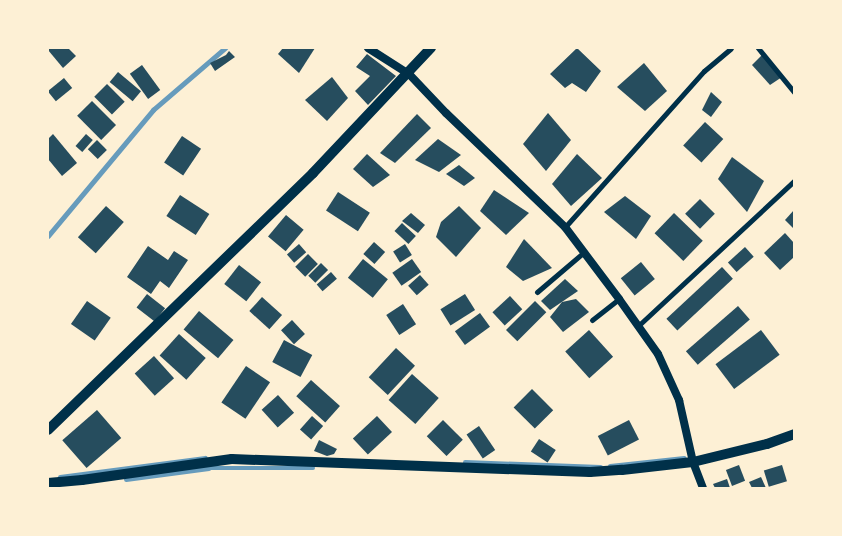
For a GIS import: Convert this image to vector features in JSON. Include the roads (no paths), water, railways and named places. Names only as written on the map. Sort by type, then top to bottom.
[{"type":"main road","points":[[49,426],[259,226],[409,74],[431,48]]},
{"type":"main road","points":[[48,483],[232,459],[590,472],[693,462],[767,444],[794,434]]},
{"type":"street","points":[[368,48],[409,74],[446,113],[564,227],[620,299],[658,354],[679,400],[693,462],[703,488]]},
{"type":"street","points":[[564,227],[704,72],[730,48]]},
{"type":"street","points":[[758,48],[794,92]]},
{"type":"street","points":[[639,325],[794,181]]},
{"type":"street","points":[[537,292],[584,252]]},
{"type":"street","points":[[592,320],[620,299]]},
{"type":"waterway","points":[[48,236],[153,110],[225,48]]},
{"type":"waterway","points":[[60,477],[205,458]]},
{"type":"waterway","points":[[610,466],[684,458]]},
{"type":"waterway","points":[[465,462],[600,467]]},
{"type":"waterway","points":[[126,479],[208,468],[313,468]]}]
